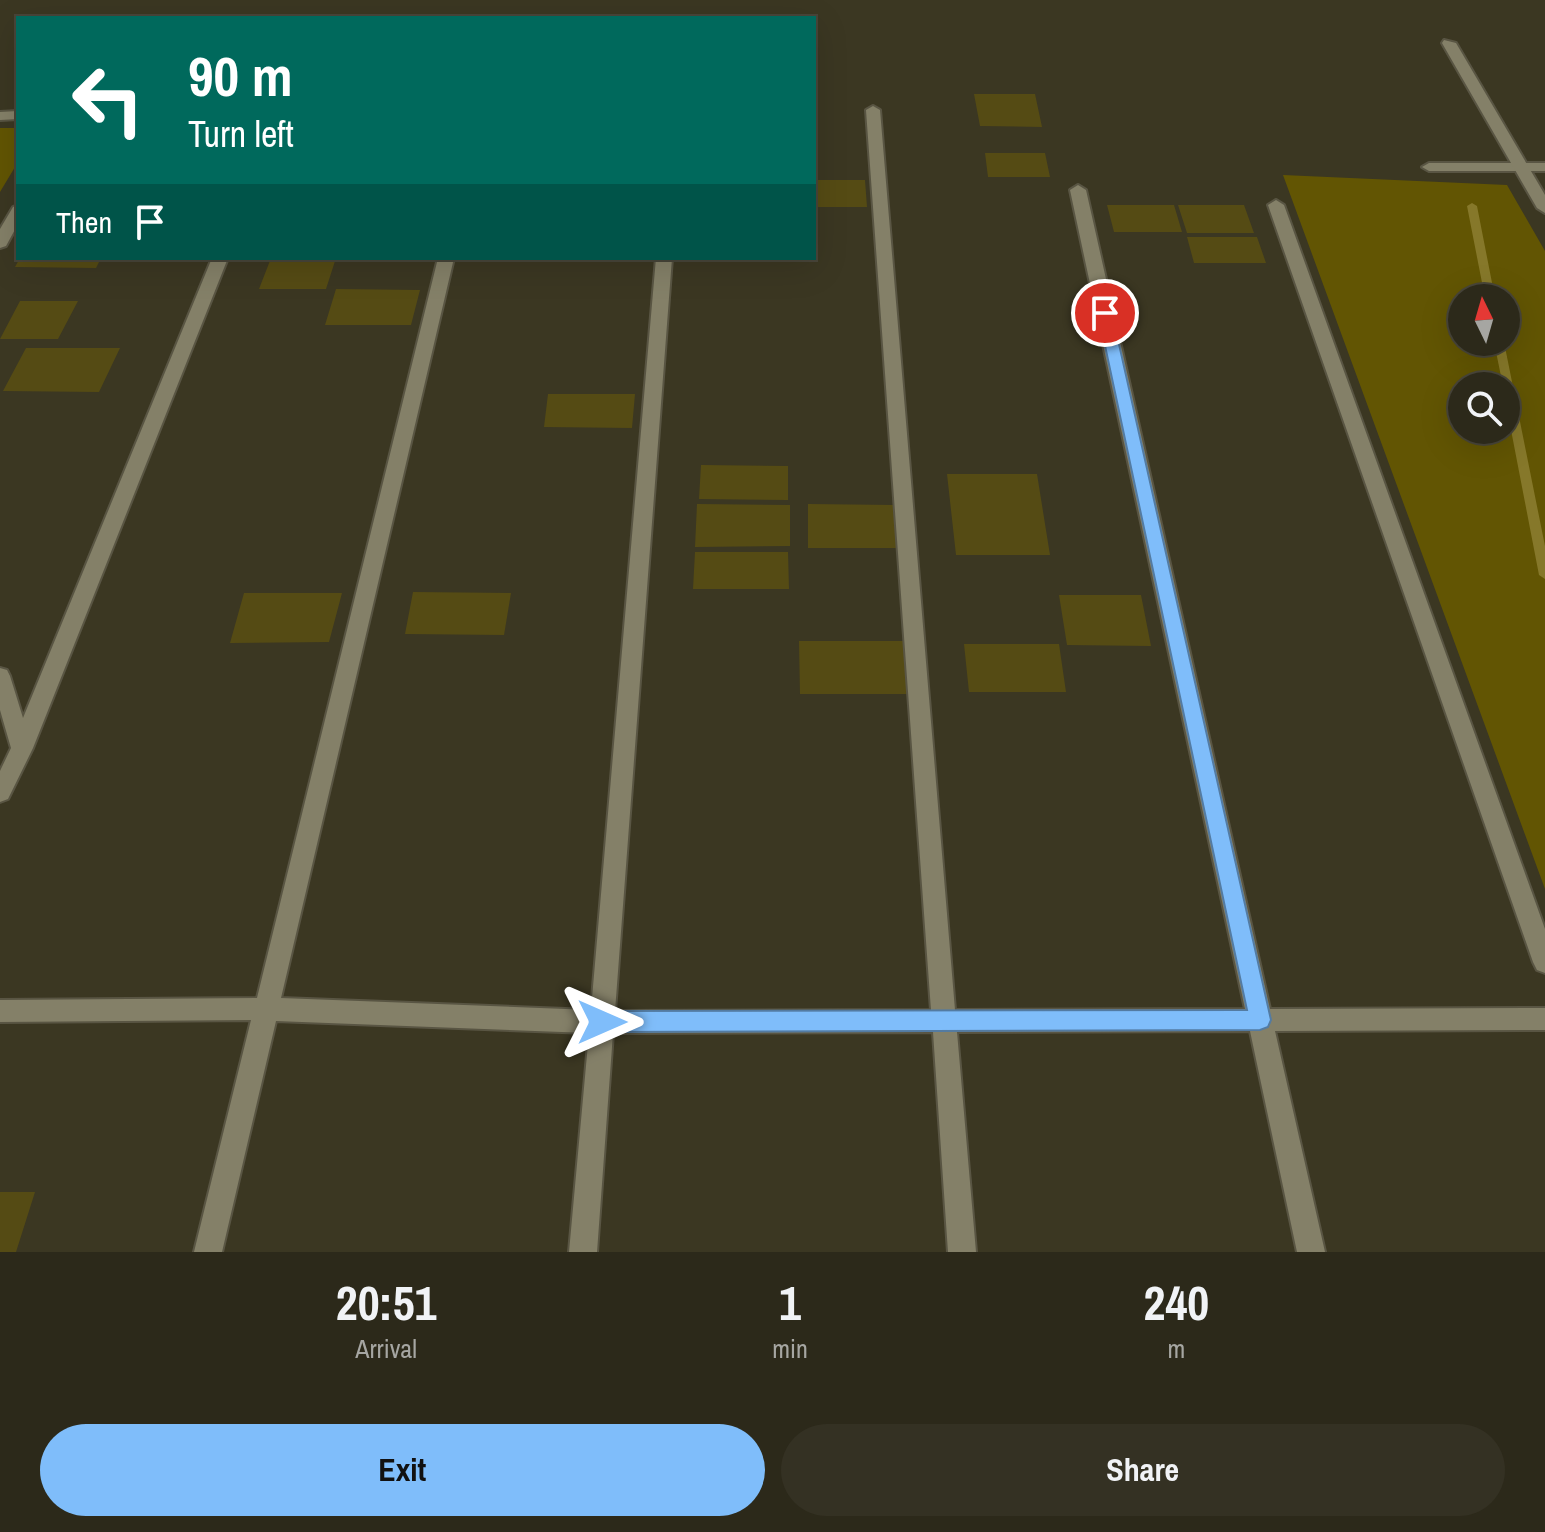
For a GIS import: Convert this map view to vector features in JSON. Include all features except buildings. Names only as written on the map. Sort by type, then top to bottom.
[{"type":"street","points":[[1449,43],[1545,208]]},
{"type":"street","points":[[873,110],[962,1252]]},
{"type":"street","points":[[1429,167],[1545,167]]},
{"type":"street","points":[[1078,190],[1311,1252]]},
{"type":"street","points":[[1276,205],[1545,962]]},
{"type":"street","points":[[0,243],[16,214]]},
{"type":"street","points":[[0,793],[22,748],[219,260]]},
{"type":"street","points":[[208,1252],[446,260]]},
{"type":"street","points":[[583,1252],[664,260]]},
{"type":"street","points":[[0,676],[22,748]]},
{"type":"street","points":[[0,1011],[265,1009],[602,1022],[1545,1019]]},
{"type":"shaded area","points":[[0,128],[16,128],[16,165],[0,192]]},
{"type":"shaded area","points":[[1283,175],[1507,185],[1545,251],[1545,889]]},
{"type":"waterway","points":[[1472,206],[1487,284]]},
{"type":"waterway","points":[[1502,356],[1545,575]]},
{"type":"route","points":[[602,1022],[1260,1020],[1105,313]]}]
